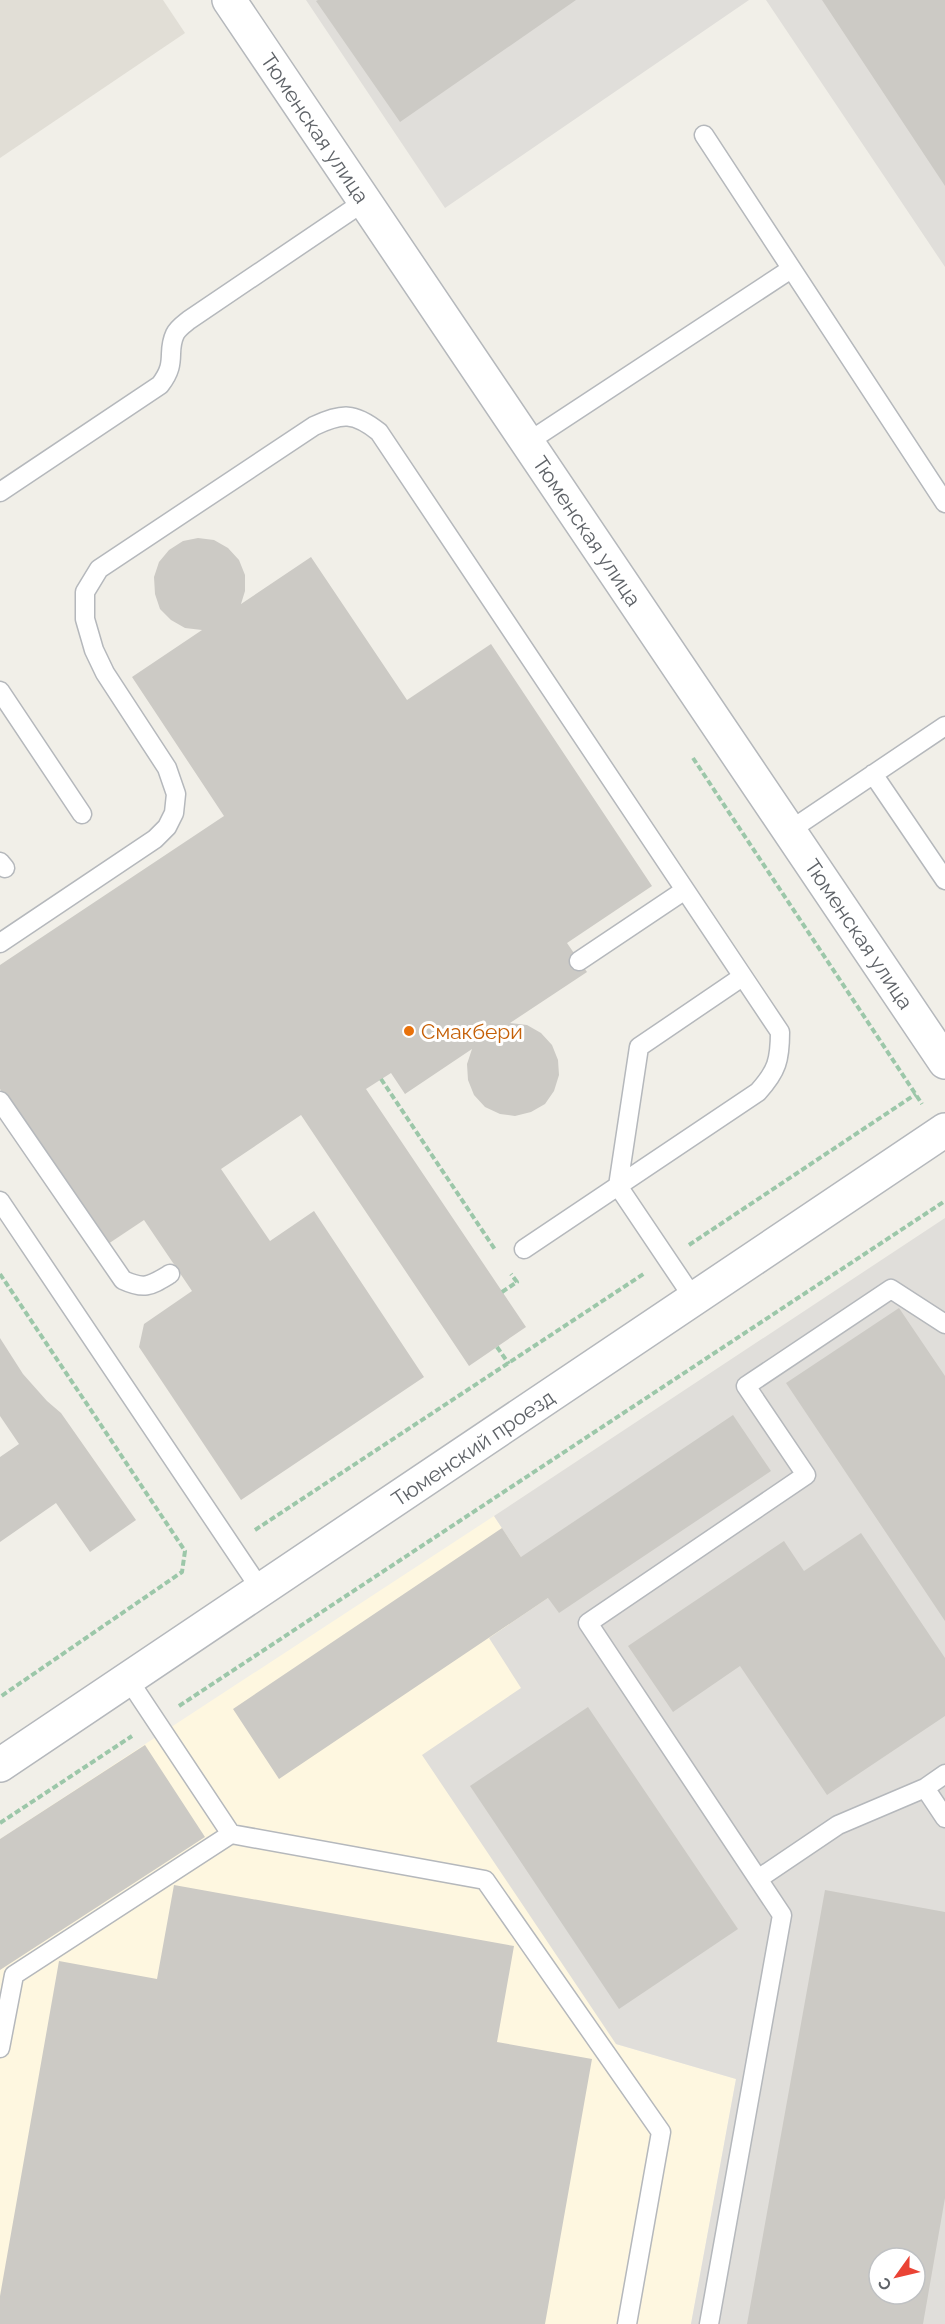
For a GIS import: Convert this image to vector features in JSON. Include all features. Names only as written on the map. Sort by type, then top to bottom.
[{"type":"street","name":"Тюменская улица","points":[[229,0],[945,1062]]},
{"type":"street","name":"Тюменский проезд","points":[[0,1765],[945,1130]]},
{"type":"lane","points":[[704,135],[945,503]]},
{"type":"lane","points":[[0,492],[160,385],[172,364],[172,344],[176,332],[189,320],[365,201]]},
{"type":"lane","points":[[528,442],[791,269]]},
{"type":"lane","points":[[0,943],[154,839],[167,827],[174,813],[176,794],[167,768],[105,673],[94,650],[85,619],[85,592],[99,569],[314,426],[335,417],[353,417],[365,421],[379,432],[780,1032],[780,1057],[772,1077],[758,1092],[524,1249]]},
{"type":"lane","points":[[0,691],[82,814]]},
{"type":"lane","points":[[789,831],[873,774],[942,735]]},
{"type":"lane","points":[[873,774],[945,880]]},
{"type":"lane","points":[[579,961],[685,890]]},
{"type":"lane","points":[[694,1299],[618,1186],[639,1047],[742,977]]},
{"type":"lane","points":[[0,1101],[123,1281],[142,1287],[152,1285],[170,1274]]},
{"type":"lane","points":[[0,1201],[261,1590]]},
{"type":"lane","points":[[709,2324],[782,1915],[588,1623],[806,1475],[746,1386],[891,1289],[945,1324]]},
{"type":"lane","points":[[128,1679],[231,1834]]},
{"type":"lane","points":[[758,1879],[838,1825],[925,1788],[945,1774]]},
{"type":"lane","points":[[925,1788],[945,1818]]},
{"type":"lane","points":[[0,2048],[14,1975],[231,1834],[486,1880],[661,2132],[627,2324]]},
{"type":"path","points":[[381,1079],[497,1253]]},
{"type":"path","points":[[248,1535],[916,1094]]},
{"type":"path","points":[[0,1823],[945,1201]]},
{"type":"path","points":[[502,1292],[517,1282],[510,1273]]},
{"type":"path","points":[[0,1274],[185,1551],[182,1572],[0,1697]]},
{"type":"path","points":[[497,1347],[509,1364]]},
{"type":"shaded area","points":[[0,0],[163,0],[185,33],[0,158]]},
{"type":"shaded area","points":[[306,0],[749,0],[445,208]]},
{"type":"shaded area","points":[[766,0],[945,0],[945,267]]},
{"type":"shaded area","points":[[945,1218],[945,2324],[691,2324],[736,2079],[616,2044],[422,1755],[521,1688],[489,1638],[548,1598],[494,1516]]},
{"type":"shaded area","points":[[494,1516],[548,1598],[521,1687],[616,2044],[736,2079],[691,2324],[0,2324],[0,1839]]},
{"type":"building","points":[[576,0],[400,122],[316,1]]},
{"type":"building","points":[[822,0],[945,0],[945,186]]},
{"type":"building","points":[[198,538],[214,540],[228,548],[239,560],[245,575],[245,591],[241,604],[311,557],[407,700],[491,644],[652,886],[567,943],[587,972],[510,1023],[527,1025],[541,1033],[552,1045],[558,1060],[559,1075],[554,1091],[545,1104],[531,1112],[515,1116],[500,1114],[485,1107],[474,1095],[468,1080],[467,1064],[472,1049],[405,1094],[391,1073],[366,1089],[526,1327],[469,1366],[301,1115],[221,1169],[270,1241],[314,1211],[424,1377],[241,1500],[139,1347],[144,1324],[192,1291],[144,1220],[105,1246],[0,1089],[0,965],[224,816],[132,677],[202,630],[185,628],[171,620],[160,609],[155,594],[154,577],[159,562],[169,550],[183,541]]},
{"type":"building","points":[[899,1308],[945,1376],[945,1621],[786,1383]]},
{"type":"building","points":[[0,1338],[23,1374],[61,1413],[136,1520],[90,1552],[56,1503],[0,1542],[0,1457],[19,1444],[0,1416]]},
{"type":"building","points":[[733,1415],[771,1471],[559,1613],[548,1598],[279,1779],[233,1709],[502,1528],[521,1557]]},
{"type":"building","points":[[861,1533],[945,1658],[945,1716],[827,1795],[740,1666],[673,1712],[628,1646],[784,1541],[804,1571]]},
{"type":"building","points":[[588,1707],[738,1929],[619,2009],[470,1786]]},
{"type":"building","points":[[145,1745],[205,1837],[0,1970],[0,1839]]},
{"type":"building","points":[[174,1885],[514,1946],[497,2042],[592,2059],[545,2324],[0,2324],[0,2296],[59,1961],[157,1979]]},
{"type":"building","points":[[825,1890],[945,1912],[945,2198],[927,2301],[927,2246],[867,2246],[867,2306],[926,2306],[923,2324],[747,2324]]},
{"type":"place","name":"Смакбери","points":[[409,1031]]}]
